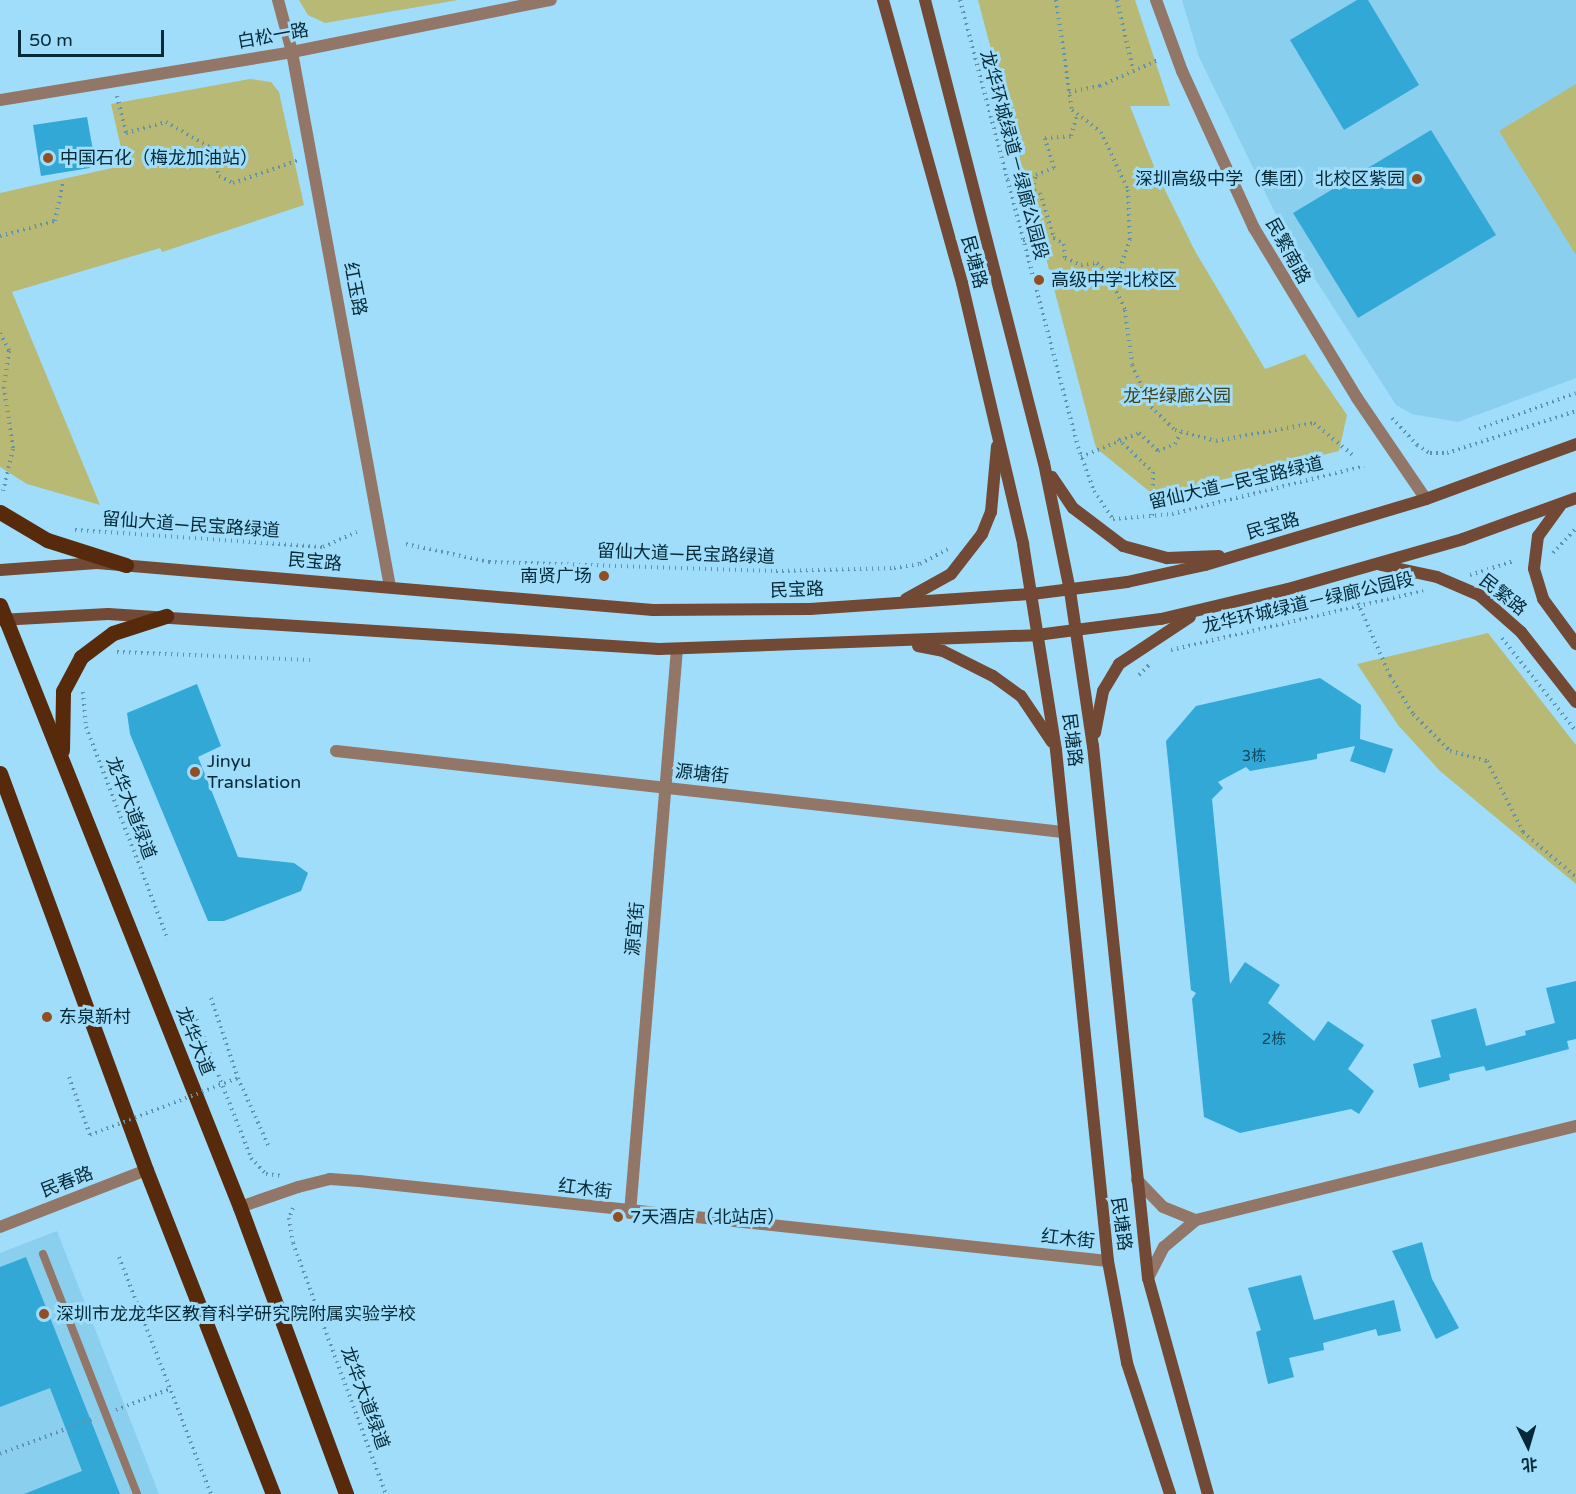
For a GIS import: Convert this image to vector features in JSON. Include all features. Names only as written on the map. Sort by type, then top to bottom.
[{"type":"main road","name":"民塘路","points":[[883,0],[998,430],[1032,594],[1056,750],[1108,1262],[1127,1363],[1170,1494]]},
{"type":"main road","name":"民塘路","points":[[925,0],[1044,462],[1070,591],[1093,746],[1136,1178],[1149,1278],[1208,1494]]},
{"type":"main road","points":[[895,603],[934,587],[966,560],[978,541],[991,512],[998,430]]},
{"type":"main road","name":"民宝路","points":[[0,570],[40,565],[126,565],[653,610],[895,603],[1070,591],[1127,582],[1238,555],[1426,499],[1576,444]]},
{"type":"main road","points":[[1044,462],[1073,508],[1123,546],[1167,558],[1238,555]]},
{"type":"main road","points":[[2,615],[166,616],[676,649],[903,642],[1037,635],[1076,632],[1204,609],[1377,564],[1561,505],[1576,498]]},
{"type":"main road","name":"民繁路","points":[[1561,505],[1538,536],[1534,569],[1543,599],[1576,644]]},
{"type":"main road","points":[[0,512],[47,540],[126,565]]},
{"type":"main road","name":"民繁路","points":[[1377,564],[1437,578],[1479,595],[1521,632],[1576,702]]},
{"type":"main road","points":[[1093,746],[1103,691],[1119,664],[1162,632],[1204,609]]},
{"type":"main road","name":"龙华大道","points":[[2,615],[240,1207],[346,1494]]},
{"type":"main road","points":[[62,762],[62,702],[74,668],[95,643],[113,633],[166,616]]},
{"type":"main road","points":[[903,642],[943,651],[993,676],[1021,696],[1056,750]]},
{"type":"main road","points":[[0,773],[146,1170],[273,1494]]},
{"type":"street","name":"红玉路","points":[[278,0],[292,52],[390,587]]},
{"type":"street","name":"白松一路","points":[[0,100],[292,52],[551,0]]},
{"type":"street","name":"民繁南路","points":[[1156,0],[1186,80],[1254,228],[1334,363],[1426,499]]},
{"type":"street","name":"源宜街","points":[[630,1213],[676,649]]},
{"type":"street","name":"源塘街","points":[[336,751],[1063,832]]},
{"type":"street","points":[[1149,1278],[1164,1247],[1196,1220],[1576,1126]]},
{"type":"street","name":"民春路","points":[[0,1227],[146,1170]]},
{"type":"street","points":[[1136,1178],[1163,1207],[1196,1220]]},
{"type":"street","name":"红木街","points":[[240,1207],[330,1179],[630,1213],[1108,1262]]},
{"type":"lane","points":[[44,1254],[137,1494]]},
{"type":"path","name":"龙华环城绿道－绿廊公园段","points":[[960,0],[1081,457],[1094,491],[1113,519]]},
{"type":"path","points":[[1032,190],[1036,175],[1054,168],[1045,138],[1071,136],[1077,115],[1069,92],[1056,0]]},
{"type":"path","points":[[1117,0],[1132,70]]},
{"type":"path","points":[[1069,92],[1100,86],[1158,60]]},
{"type":"path","points":[[117,96],[126,133],[166,122],[212,148],[219,176],[233,183],[299,160]]},
{"type":"path","points":[[1077,115],[1101,132],[1128,190],[1130,239],[1115,279],[1116,292],[1125,310],[1132,365],[1147,401],[1166,423],[1181,432],[1230,441],[1310,422],[1355,457]]},
{"type":"path","points":[[1007,179],[1040,193],[1054,238]]},
{"type":"path","points":[[0,236],[55,221],[63,181]]},
{"type":"path","points":[[1023,240],[1054,238],[1064,244],[1065,258],[1081,265],[1097,262],[1115,279]]},
{"type":"path","points":[[0,333],[9,351],[4,387],[13,449],[3,491]]},
{"type":"path","points":[[1479,429],[1576,393]]},
{"type":"path","points":[[1384,409],[1405,435],[1430,453],[1462,450],[1576,411]]},
{"type":"path","points":[[1081,457],[1118,440],[1144,433],[1158,451],[1175,444],[1181,432]]},
{"type":"path","points":[[1118,440],[1153,472],[1152,518]]},
{"type":"path","name":"留仙大道—民宝路绿道","points":[[1113,519],[1152,518],[1364,465]]},
{"type":"path","points":[[1550,558],[1576,528]]},
{"type":"path","name":"留仙大道—民宝路绿道","points":[[71,530],[323,547],[357,532]]},
{"type":"path","name":"留仙大道—民宝路绿道","points":[[405,544],[489,562],[832,571],[920,564],[954,544]]},
{"type":"path","points":[[1470,575],[1514,561]]},
{"type":"path","name":"龙华环城绿道－绿廊公园段","points":[[1164,653],[1358,603],[1429,591]]},
{"type":"path","points":[[1358,603],[1390,676],[1413,714],[1450,751],[1487,761],[1523,832],[1576,877]]},
{"type":"path","points":[[1495,630],[1576,731]]},
{"type":"path","points":[[105,658],[140,649],[310,660]]},
{"type":"path","points":[[1139,675],[1159,657]]},
{"type":"path","name":"龙华大道绿道","points":[[85,684],[86,727],[168,940]]},
{"type":"path","points":[[212,998],[238,1078],[270,1147]]},
{"type":"path","points":[[192,1008],[251,1158],[266,1174],[282,1176]]},
{"type":"path","points":[[69,1077],[90,1135],[238,1078]]},
{"type":"path","name":"龙华大道绿道","points":[[293,1208],[289,1218],[293,1243],[386,1494]]},
{"type":"path","points":[[119,1257],[211,1494]]},
{"type":"path","points":[[0,1454],[170,1389]]},
{"type":"shaded area","name":"深圳高级中学（集团）北校区紫园","points":[[1182,0],[1576,0],[1576,378],[1458,422],[1412,414],[1396,405],[1283,229],[1199,57]]},
{"type":"shaded area","name":"深圳市龙龙华区教育科学研究院附属实验学校","points":[[57,1231],[159,1494],[0,1494],[0,1253]]},
{"type":"green space","points":[[299,0],[458,0],[325,23],[308,15]]},
{"type":"green space","name":"龙华绿廊公园","points":[[978,0],[1135,0],[1170,106],[1130,106],[1157,174],[1195,251],[1265,369],[1305,354],[1347,415],[1339,451],[1155,496],[1096,448]]},
{"type":"green space","points":[[250,79],[271,82],[279,92],[304,205],[162,252],[160,248],[12,292],[100,505],[27,484],[0,467],[0,193],[121,166],[124,161],[111,104]]},
{"type":"green space","points":[[1576,84],[1576,255],[1499,131]]},
{"type":"green space","points":[[1488,633],[1576,745],[1576,884],[1440,771],[1398,725],[1357,664]]},
{"type":"building","points":[[1357,0],[1368,0],[1419,85],[1344,130],[1290,40]]},
{"type":"building","points":[[87,117],[96,167],[41,176],[33,125]]},
{"type":"building","points":[[1431,130],[1496,235],[1358,318],[1293,213]]},
{"type":"building","points":[[1320,678],[1361,705],[1360,739],[1393,749],[1385,773],[1350,761],[1355,746],[1317,754],[1317,759],[1250,771],[1246,767],[1218,782],[1223,788],[1212,799],[1230,984],[1245,962],[1280,985],[1268,1003],[1314,1041],[1328,1021],[1364,1045],[1348,1069],[1374,1091],[1359,1114],[1351,1109],[1240,1133],[1204,1117],[1192,999],[1196,993],[1191,990],[1166,741],[1196,706]]},
{"type":"building","points":[[197,684],[221,746],[198,757],[238,857],[294,863],[308,873],[301,891],[224,921],[208,921],[130,734],[127,713]]},
{"type":"building","points":[[1576,981],[1576,1039],[1567,1041],[1569,1049],[1486,1071],[1484,1066],[1449,1074],[1450,1080],[1419,1088],[1413,1064],[1441,1057],[1431,1020],[1476,1008],[1486,1046],[1526,1035],[1525,1031],[1555,1023],[1546,988]]},
{"type":"building","points":[[1422,1242],[1432,1279],[1459,1328],[1436,1339],[1392,1251]]},
{"type":"building","points":[[26,1257],[120,1494],[24,1494],[82,1471],[50,1388],[0,1407],[0,1267]]},
{"type":"building","points":[[1301,1275],[1314,1320],[1394,1300],[1401,1331],[1378,1336],[1376,1329],[1323,1343],[1324,1350],[1289,1358],[1294,1377],[1268,1384],[1256,1332],[1261,1330],[1248,1288]]},
{"type":"place","name":"中国石化（梅龙加油站）","points":[[48,158]]},
{"type":"place","name":"深圳高级中学（集团）北校区紫园","points":[[1417,179]]},
{"type":"place","name":"高级中学北校区","points":[[1039,280]]},
{"type":"place","name":"南贤广场","points":[[604,576]]},
{"type":"place","name":"Jinyu Translation","points":[[195,772]]},
{"type":"place","name":"东泉新村","points":[[47,1017]]},
{"type":"place","name":"7天酒店（北站店）","points":[[618,1217]]},
{"type":"place","name":"深圳市龙龙华区教育科学研究院附属实验学校","points":[[44,1314]]}]
